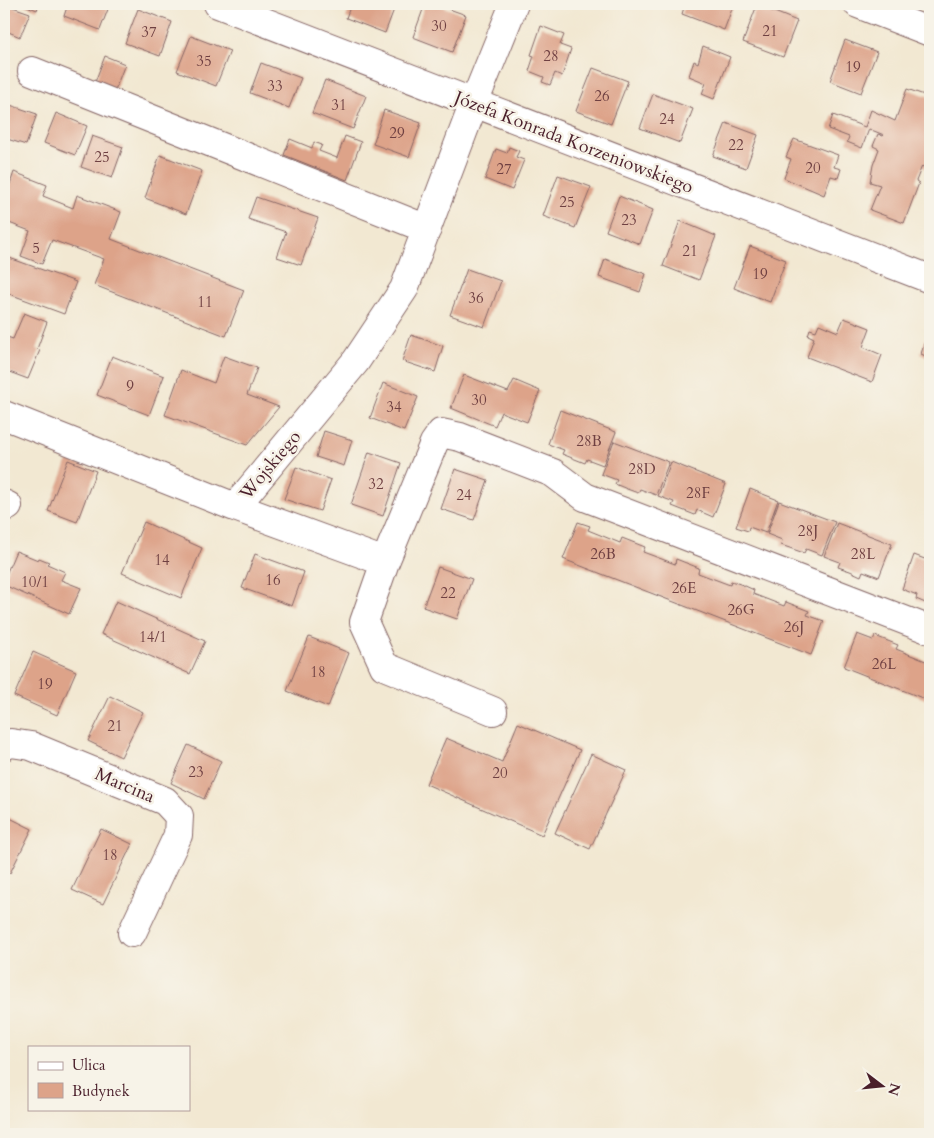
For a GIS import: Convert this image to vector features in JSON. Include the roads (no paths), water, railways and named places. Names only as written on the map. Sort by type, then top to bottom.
[{"type":"street","name":"Józefa Konrada Korzeniowskiego","points":[[218,4],[930,279]]},
{"type":"street","name":"Wojskiego","points":[[4,415],[235,507],[356,361],[380,328],[404,289],[474,103],[514,4]]},
{"type":"street","points":[[858,4],[930,32]]},
{"type":"street","points":[[32,71],[431,221]]},
{"type":"street","points":[[493,711],[384,666],[364,622],[385,562],[434,443],[441,433],[460,437],[553,473],[585,497],[930,630]]},
{"type":"street","points":[[235,507],[385,562]]},
{"type":"street","name":"Marcina","points":[[6,743],[31,746],[165,801],[179,816],[178,835],[132,932]]}]
